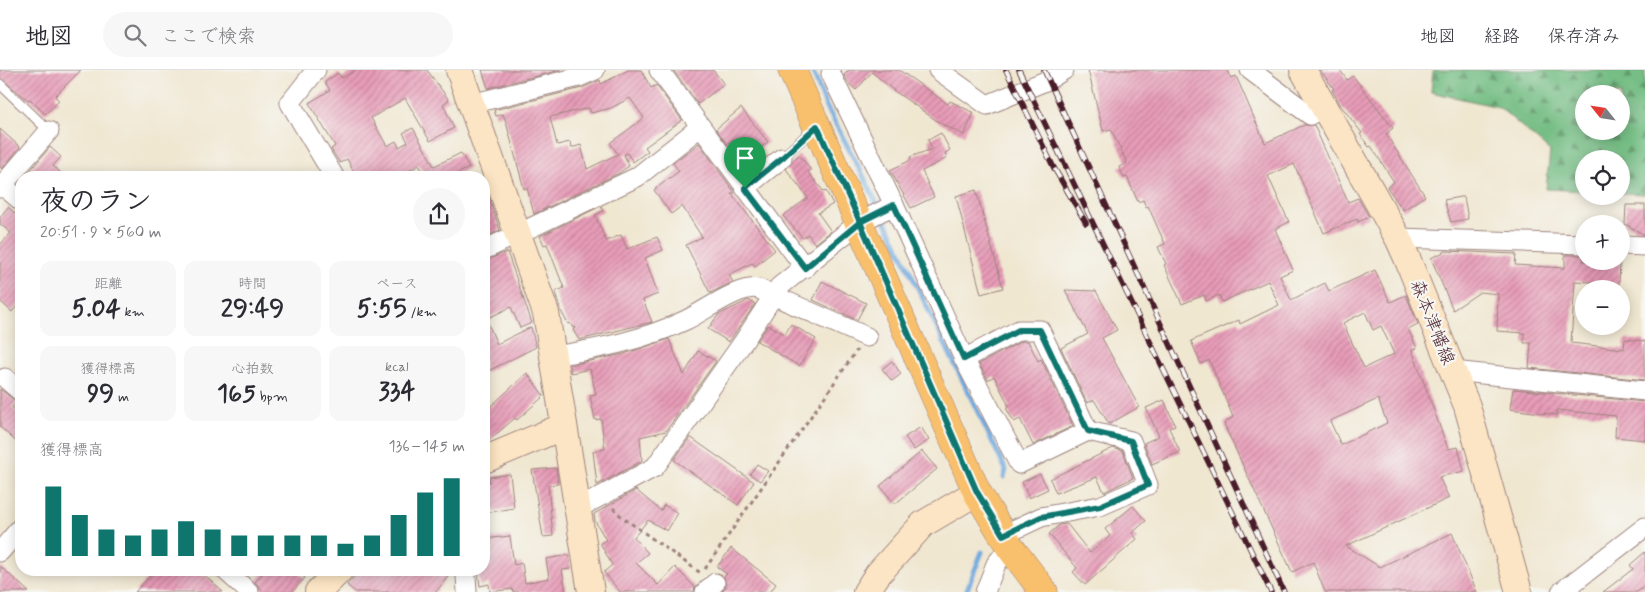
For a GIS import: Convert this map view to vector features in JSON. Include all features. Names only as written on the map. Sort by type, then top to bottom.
[{"type":"main road","points":[[792,70],[817,126],[879,212],[977,492],[1006,541],[1044,592]]},
{"type":"street","points":[[316,70],[290,103],[327,171]]},
{"type":"street","points":[[459,70],[546,313],[591,592]]},
{"type":"street","points":[[471,104],[579,77],[595,70]]},
{"type":"street","points":[[659,70],[805,268]]},
{"type":"street","points":[[938,70],[987,106],[1048,80],[1064,70]]},
{"type":"street","points":[[1250,70],[1310,115],[1324,105]]},
{"type":"street","name":"森本津幡線","points":[[1303,70],[1398,238],[1467,406],[1519,592]]},
{"type":"street","points":[[831,74],[879,212],[964,359],[1019,464],[1088,431],[1131,441],[1148,485],[1100,506],[1041,517],[1006,541],[985,592]]},
{"type":"street","points":[[490,247],[637,177],[700,128]]},
{"type":"street","points":[[15,196],[1,185],[49,131]]},
{"type":"street","points":[[745,188],[782,158]]},
{"type":"street","points":[[577,509],[655,467],[779,287],[879,212]]},
{"type":"street","points":[[1398,238],[1575,244]]},
{"type":"street","points":[[1630,245],[1645,246]]},
{"type":"street","points":[[553,356],[595,350],[647,336],[686,320],[747,288],[759,289],[867,337]]},
{"type":"street","points":[[964,359],[1019,330],[1040,330],[1088,431]]},
{"type":"street","points":[[1453,371],[1645,391]]},
{"type":"street","points":[[5,378],[15,387]]},
{"type":"street","points":[[490,457],[564,426]]},
{"type":"street","points":[[866,592],[878,574],[923,524],[977,492]]},
{"type":"street","points":[[1561,592],[1645,527]]},
{"type":"street","points":[[0,552],[15,534]]},
{"type":"street","points":[[231,576],[249,592]]},
{"type":"street","points":[[318,592],[334,576]]},
{"type":"lane","points":[[0,84],[49,131]]},
{"type":"lane","points":[[782,158],[817,126]]},
{"type":"path","points":[[602,495],[622,517],[707,583],[867,337]]},
{"type":"green space","points":[[1433,70],[1645,70],[1645,194],[1630,193],[1630,150],[1575,150],[1575,191],[1546,189],[1550,151],[1499,107],[1431,92]]},
{"type":"building","points":[[0,70],[81,70],[55,96],[59,101],[45,114],[30,99],[28,100],[0,78]]},
{"type":"building","points":[[356,70],[427,70],[449,100],[443,104],[454,128],[430,141],[405,98],[371,118],[387,146],[396,141],[399,147],[408,142],[403,133],[413,128],[434,166],[461,153],[469,168],[463,171],[422,171],[419,165],[409,171],[353,171],[347,159],[340,163],[331,149],[335,146],[309,103],[330,90],[325,82],[338,73],[342,78]]},
{"type":"building","points":[[482,70],[561,70],[488,88]]},
{"type":"building","points":[[628,70],[641,70],[651,88],[656,85],[682,120],[645,147],[648,151],[633,162],[627,153],[624,155],[629,166],[619,173],[534,214],[527,188],[524,189],[503,114],[496,116],[494,110],[582,88],[600,80],[601,84]],"holes":[[[630,98],[644,118],[610,143],[618,154],[587,169],[581,145],[571,148],[570,142],[557,145],[550,117],[589,108],[591,113],[611,108]]]},
{"type":"building","points":[[713,70],[724,84],[698,104],[674,71]]},
{"type":"building","points":[[849,70],[899,70],[948,104],[950,101],[974,113],[964,135],[940,123],[893,90],[872,72],[856,90],[848,83],[844,75]]},
{"type":"building","points":[[1088,70],[1228,70],[1231,78],[1236,76],[1265,143],[1304,125],[1314,125],[1348,202],[1358,198],[1369,217],[1358,222],[1357,219],[1324,233],[1294,164],[1268,176],[1289,222],[1275,229],[1293,270],[1280,276],[1291,300],[1325,283],[1329,291],[1375,270],[1390,302],[1406,295],[1418,324],[1408,329],[1417,348],[1412,350],[1448,449],[1458,447],[1464,471],[1439,477],[1449,498],[1346,546],[1380,567],[1452,533],[1477,592],[1325,592],[1313,562],[1292,572],[1227,431],[1224,423],[1233,417],[1209,360],[1201,364],[1191,341],[1239,320],[1240,324],[1279,305],[1268,281],[1222,302],[1219,295],[1206,301],[1204,295],[1182,304],[1164,265],[1166,264],[1158,247],[1165,244],[1148,206],[1146,207],[1143,200],[1138,202],[1127,177],[1124,178],[1119,167],[1127,163],[1111,129],[1103,131]],"holes":[[[1365,312],[1373,330],[1381,326],[1394,354],[1364,368],[1343,323]],[[1378,399],[1387,423],[1341,445],[1330,421]]]},
{"type":"building","points":[[1320,70],[1340,70],[1347,80],[1353,76],[1393,128],[1386,134],[1425,196],[1403,210],[1387,187],[1394,182],[1371,146],[1369,147],[1360,134],[1362,133],[1341,106],[1332,90],[1334,89]]},
{"type":"building","points":[[741,108],[768,142],[748,158],[733,139],[727,144],[716,129]]},
{"type":"building","points":[[0,129],[20,147],[2,169],[0,167]]},
{"type":"building","points":[[941,133],[950,150],[945,153],[947,158],[922,171],[934,197],[911,208],[890,170],[911,160],[910,157],[932,149],[928,140]]},
{"type":"building","points":[[699,143],[735,193],[731,193],[775,250],[755,266],[752,263],[729,275],[733,282],[710,293],[686,245],[702,237],[682,206],[671,214],[654,190],[679,171],[673,163]]},
{"type":"building","points":[[50,147],[61,157],[53,166],[59,171],[30,171]]},
{"type":"building","points":[[799,155],[811,170],[808,172],[824,192],[826,191],[833,204],[818,213],[831,231],[815,244],[808,234],[803,238],[783,216],[808,198],[786,169]]},
{"type":"building","points":[[976,190],[1003,288],[981,294],[956,196]]},
{"type":"building","points":[[1464,197],[1468,219],[1451,222],[1444,200]]},
{"type":"building","points":[[490,201],[500,230],[490,235]]},
{"type":"building","points":[[1626,205],[1645,205],[1645,235],[1630,227],[1630,215],[1625,215]]},
{"type":"building","points":[[601,206],[603,211],[595,215],[606,241],[621,235],[627,249],[657,237],[663,250],[645,258],[658,294],[643,300],[652,322],[579,340],[573,330],[576,327],[573,328],[570,323],[568,324],[561,311],[555,292],[564,288],[547,244],[544,245],[540,236]]},
{"type":"building","points":[[8,207],[15,213],[15,308],[12,312],[0,301],[0,245],[11,233],[0,224],[0,217]]},
{"type":"building","points":[[1446,251],[1516,254],[1515,265],[1565,268],[1565,255],[1575,255],[1575,270],[1620,270],[1619,280],[1575,280],[1571,343],[1624,349],[1625,339],[1645,341],[1645,380],[1529,368],[1531,343],[1524,343],[1524,333],[1497,331],[1498,294],[1480,292],[1453,310],[1431,258]]},
{"type":"building","points":[[507,252],[532,323],[520,328],[511,307],[490,317],[490,259]]},
{"type":"building","points":[[822,281],[866,303],[857,320],[813,300]]},
{"type":"building","points":[[1065,290],[1096,291],[1117,330],[1102,338],[1139,407],[1109,424],[1094,400],[1087,403],[1061,348],[1088,334]]},
{"type":"building","points":[[749,300],[755,304],[729,342],[708,329],[718,315]]},
{"type":"building","points":[[791,324],[816,339],[799,366],[757,341],[768,325],[785,334]]},
{"type":"building","points":[[531,327],[536,347],[490,370],[490,328],[497,344]]},
{"type":"building","points":[[669,339],[684,375],[698,351],[716,361],[666,431],[640,437],[642,461],[597,485],[593,451],[605,449],[601,419],[595,420],[590,395],[596,394],[590,369],[571,373],[570,365],[624,354]]},
{"type":"building","points":[[1022,341],[1028,341],[1038,361],[1041,359],[1073,426],[1033,445],[1020,419],[1014,422],[1006,408],[1009,406],[994,376],[988,380],[979,364]]},
{"type":"building","points":[[892,361],[901,374],[892,381],[882,369]]},
{"type":"building","points":[[527,373],[544,396],[517,420],[515,418],[490,439],[490,407]]},
{"type":"building","points":[[0,389],[15,400],[12,407],[15,410],[15,441],[0,427]]},
{"type":"building","points":[[1513,389],[1645,402],[1645,440],[1615,437],[1616,416],[1557,410],[1557,415],[1510,409]]},
{"type":"building","points":[[1164,400],[1175,425],[1169,428],[1180,452],[1152,464],[1144,443],[1159,436],[1146,408]]},
{"type":"building","points":[[921,427],[929,440],[914,450],[905,437]]},
{"type":"building","points":[[690,437],[754,482],[738,505],[674,460]]},
{"type":"building","points":[[1113,448],[1123,451],[1133,478],[1104,492],[1097,477],[1056,493],[1050,479]]},
{"type":"building","points":[[922,451],[937,469],[895,504],[880,486]]},
{"type":"building","points":[[757,464],[768,471],[760,481],[750,474]]},
{"type":"building","points":[[556,468],[558,484],[548,485],[553,536],[543,537],[532,470]]},
{"type":"building","points":[[510,474],[514,508],[490,512],[490,477]]},
{"type":"building","points":[[1040,474],[1048,489],[1029,498],[1022,482]]},
{"type":"building","points":[[636,490],[661,511],[664,505],[678,513],[667,531],[648,520],[634,537],[648,553],[636,563],[658,585],[675,567],[695,587],[694,592],[620,592],[604,572],[612,565],[600,543],[606,540],[595,521],[594,514]]},
{"type":"building","points":[[1133,506],[1146,521],[1132,533],[1137,539],[1085,585],[1073,572],[1077,568],[1049,534],[1059,525],[1067,524],[1090,553],[1110,536],[1105,529]]},
{"type":"building","points":[[510,536],[514,565],[522,563],[525,583],[549,578],[546,559],[569,555],[571,569],[562,570],[566,592],[513,592],[512,589],[490,592],[489,584],[480,586],[479,576],[490,576],[490,538]]},
{"type":"building","points":[[731,548],[776,584],[770,592],[722,592],[726,586],[724,577],[727,574],[717,567]]},
{"type":"building","points":[[1645,552],[1645,586],[1637,592],[1603,592],[1633,569],[1630,565]]},
{"type":"building","points":[[0,566],[29,592],[0,592]]},
{"type":"building","points":[[150,576],[206,576],[223,592],[135,592]]},
{"type":"building","points":[[260,576],[303,576],[305,578],[292,592],[264,592],[255,582]]},
{"type":"building","points":[[355,576],[448,576],[436,592],[355,592],[347,585]]},
{"type":"waterway","points":[[812,70],[826,106],[867,183],[1006,470],[1004,477]]},
{"type":"waterway","points":[[966,592],[982,552]]},
{"type":"railway","points":[[1006,70],[1054,168],[1086,223]]},
{"type":"railway","points":[[1019,70],[1271,592]]},
{"type":"railway","points":[[1044,70],[1284,592]]},
{"type":"route","points":[[745,188],[805,268],[860,222],[977,492],[1003,535],[1041,517],[1100,506],[1148,485],[1131,441],[1088,431],[1040,330],[1019,330],[964,359],[894,205],[886,207],[860,222],[817,126],[745,188]]}]
